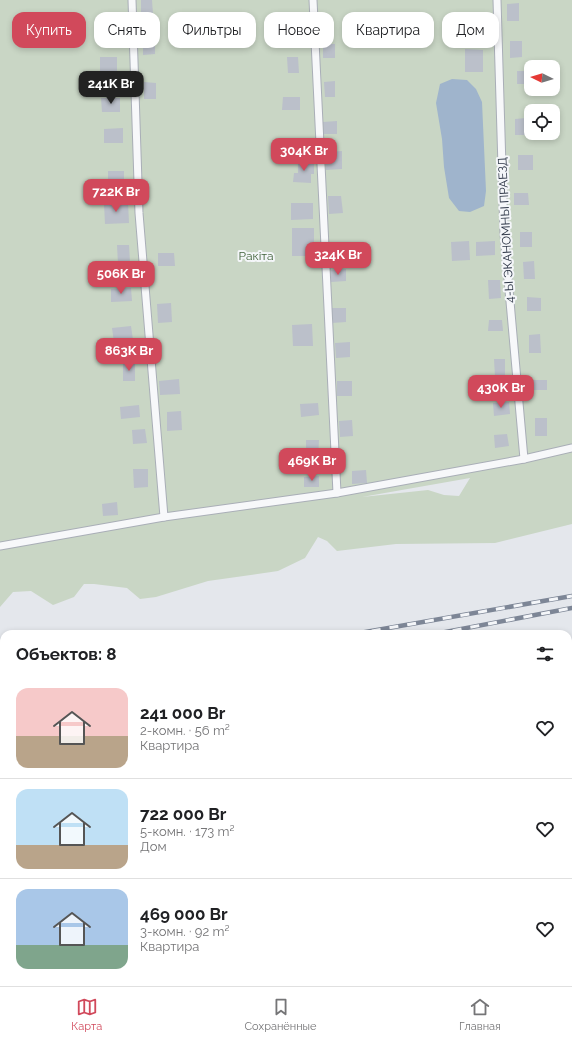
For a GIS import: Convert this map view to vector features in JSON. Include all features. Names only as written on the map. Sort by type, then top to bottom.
[{"type":"lane","points":[[132,0],[139,213],[164,517]]},
{"type":"lane","points":[[313,0],[337,493]]},
{"type":"lane","name":"4-Ы ЭКАНОМНЫ ПРАЕЗД","points":[[497,0],[504,234],[524,460]]},
{"type":"lane","points":[[0,546],[164,517],[337,493],[524,460],[572,448]]},
{"type":"green space","name":"Ракіта","points":[[0,0],[572,0],[572,524],[495,543],[396,544],[337,551],[327,541],[318,537],[305,558],[278,571],[208,581],[156,597],[140,599],[127,588],[94,584],[84,584],[74,597],[53,605],[31,591],[13,592],[0,607]],"holes":[[[470,478],[459,496],[444,495],[428,490],[362,497]]]},
{"type":"water","points":[[452,79],[467,80],[476,89],[482,102],[486,191],[484,206],[470,212],[459,211],[449,198],[444,167],[442,139],[436,103],[440,84]]},
{"type":"building","points":[[141,0],[152,0],[153,12],[141,12]]},
{"type":"building","points":[[519,3],[519,21],[507,21],[507,4]]},
{"type":"building","points":[[510,41],[522,41],[522,57],[510,58]]},
{"type":"building","points":[[335,44],[335,58],[323,58],[323,48],[334,48]]},
{"type":"building","points":[[143,48],[155,48],[155,54],[143,55]]},
{"type":"building","points":[[465,49],[483,50],[483,72],[465,72]]},
{"type":"building","points":[[100,57],[117,57],[117,71],[100,71]]},
{"type":"building","points":[[287,57],[298,57],[299,73],[288,73]]},
{"type":"building","points":[[517,71],[524,71],[524,84],[517,84]]},
{"type":"building","points":[[335,81],[335,97],[325,97],[324,82]]},
{"type":"building","points":[[144,82],[156,83],[156,99],[144,99]]},
{"type":"building","points":[[283,97],[300,97],[300,110],[282,110]]},
{"type":"building","points":[[101,98],[120,98],[120,112],[102,112]]},
{"type":"building","points":[[524,118],[524,135],[515,135],[515,119]]},
{"type":"building","points":[[337,121],[337,134],[324,134],[323,122]]},
{"type":"building","points":[[123,128],[123,143],[104,143],[104,129]]},
{"type":"building","points":[[342,151],[342,169],[326,170],[326,152]]},
{"type":"building","points":[[518,155],[533,155],[533,170],[518,170]]},
{"type":"building","points":[[298,161],[314,161],[314,174],[311,174],[311,183],[293,182],[294,173],[298,173]]},
{"type":"building","points":[[108,171],[124,171],[124,184],[108,184]]},
{"type":"building","points":[[514,193],[528,193],[529,205],[514,205]]},
{"type":"building","points":[[328,196],[341,196],[343,213],[329,214]]},
{"type":"building","points":[[128,202],[129,223],[105,224],[104,203]]},
{"type":"building","points":[[291,203],[313,203],[313,219],[291,220]]},
{"type":"building","points":[[292,228],[314,228],[314,256],[292,256]]},
{"type":"building","points":[[520,232],[532,232],[532,247],[520,247]]},
{"type":"building","points":[[469,241],[470,260],[452,261],[451,242]]},
{"type":"building","points":[[495,241],[495,255],[476,256],[476,242]]},
{"type":"building","points":[[117,245],[129,245],[130,263],[118,264]]},
{"type":"building","points":[[158,253],[174,253],[175,266],[158,266]]},
{"type":"building","points":[[534,261],[535,279],[524,279],[523,262]]},
{"type":"building","points":[[346,269],[346,281],[331,282],[331,270]]},
{"type":"building","points":[[488,280],[500,280],[501,298],[489,299]]},
{"type":"building","points":[[131,288],[132,301],[111,302],[111,289]]},
{"type":"building","points":[[527,297],[541,298],[541,311],[527,311]]},
{"type":"building","points":[[171,303],[172,322],[158,323],[157,304]]},
{"type":"building","points":[[331,308],[346,308],[346,322],[332,323]]},
{"type":"building","points":[[489,320],[502,320],[503,331],[488,331]]},
{"type":"building","points":[[312,324],[313,346],[293,346],[292,325]]},
{"type":"building","points":[[131,326],[133,340],[114,342],[112,328]]},
{"type":"building","points":[[540,334],[541,353],[529,353],[529,335]]},
{"type":"building","points":[[350,342],[350,357],[336,358],[335,343]]},
{"type":"building","points":[[494,359],[505,359],[505,376],[495,377]]},
{"type":"building","points":[[123,362],[135,362],[135,381],[123,381]]},
{"type":"building","points":[[179,379],[180,394],[160,395],[159,381]]},
{"type":"building","points":[[530,380],[547,380],[547,390],[530,390]]},
{"type":"building","points":[[337,381],[352,381],[352,396],[337,396]]},
{"type":"building","points":[[509,402],[510,414],[494,416],[493,403]]},
{"type":"building","points":[[318,403],[319,415],[301,417],[300,404]]},
{"type":"building","points":[[139,405],[140,417],[121,419],[120,407]]},
{"type":"building","points":[[181,411],[182,430],[167,431],[167,412]]},
{"type":"building","points":[[535,418],[547,418],[547,436],[535,436]]},
{"type":"building","points":[[352,420],[353,436],[340,437],[339,421]]},
{"type":"building","points":[[145,429],[147,443],[133,444],[132,430]]},
{"type":"building","points":[[507,434],[509,446],[495,448],[494,435]]},
{"type":"building","points":[[306,440],[319,440],[318,458],[306,458]]},
{"type":"building","points":[[133,469],[148,469],[148,487],[134,488]]},
{"type":"building","points":[[366,470],[367,483],[352,484],[352,471]]},
{"type":"building","points":[[319,476],[319,487],[304,487],[304,477]]},
{"type":"building","points":[[117,502],[118,515],[103,516],[102,504]]},
{"type":"railway","points":[[377,630],[572,596]]},
{"type":"railway","points":[[456,630],[572,608]]}]
